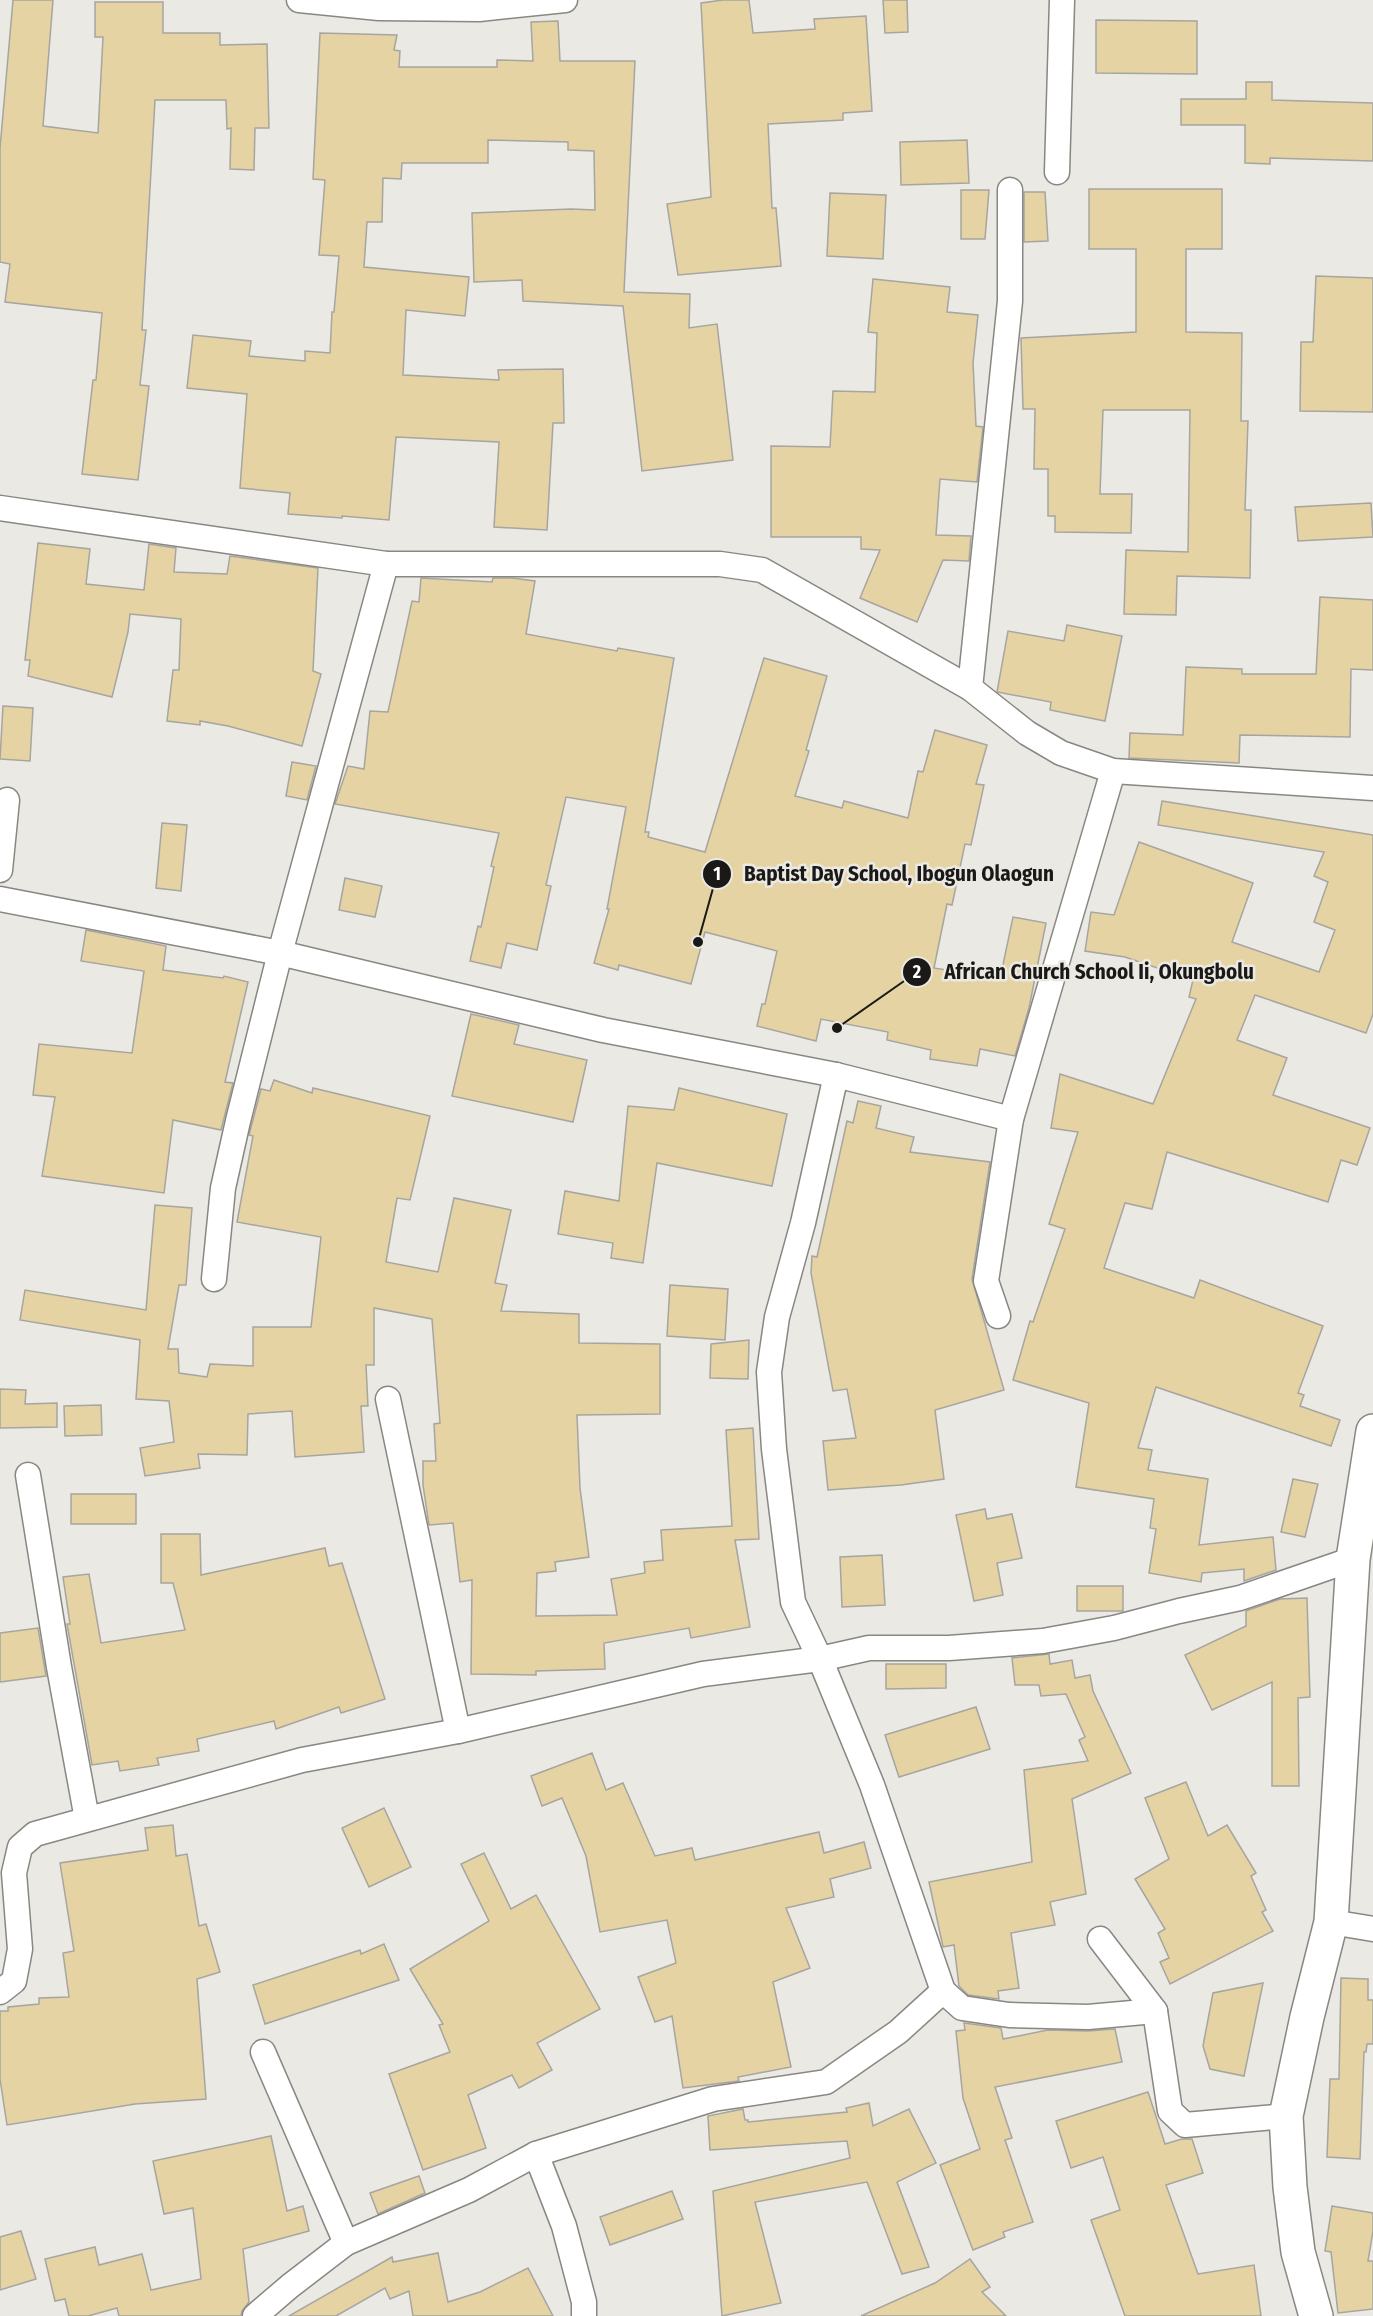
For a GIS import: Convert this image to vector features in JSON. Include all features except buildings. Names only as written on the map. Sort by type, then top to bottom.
[{"type":"main road","points":[[1316,2316],[1298,2252],[1290,2187],[1286,2116],[1306,2017],[1331,1922],[1353,1558],[1373,1431]]},
{"type":"street","points":[[299,0],[379,8],[479,9],[565,0]]},
{"type":"street","points":[[1057,172],[1062,0]]},
{"type":"street","points":[[970,688],[1010,301],[1010,190]]},
{"type":"street","points":[[0,508],[386,564],[720,564],[762,570],[970,688],[1028,733],[1061,753],[1113,771],[1373,788]]},
{"type":"street","points":[[214,1279],[223,1188],[280,953],[386,564]]},
{"type":"street","points":[[998,1316],[986,1281],[1011,1119],[1113,771]]},
{"type":"street","points":[[0,870],[7,800]]},
{"type":"street","points":[[0,899],[280,953],[603,1030],[836,1075],[1011,1119]]},
{"type":"street","points":[[836,1075],[803,1223],[777,1317],[769,1372],[774,1449],[793,1602],[820,1659],[872,1785],[943,1991],[962,2008],[1009,2015],[1088,2017],[1155,2011]]},
{"type":"street","points":[[388,1399],[458,1731]]},
{"type":"street","points":[[28,1474],[59,1667],[87,1819]]},
{"type":"street","points":[[0,1992],[14,1981],[20,1949],[10,1843],[35,1834],[302,1760],[458,1731],[703,1674],[820,1659],[869,1648],[972,1646],[1043,1641],[1114,1628],[1240,1598],[1353,1558]]},
{"type":"street","points":[[1331,1922],[1373,1929]]},
{"type":"street","points":[[1100,1939],[1155,2011],[1170,2111],[1185,2125],[1286,2116]]},
{"type":"street","points":[[255,2316],[346,2243],[469,2190],[536,2154],[713,2099],[826,2082],[898,2032],[943,1991]]},
{"type":"street","points":[[263,2052],[346,2243]]},
{"type":"street","points":[[536,2154],[564,2226],[584,2302],[584,2316]]},
{"type":"place","name":"Baptist Day School, Ibogun Olaogun","points":[[698,942]]},
{"type":"place","name":"African Church School Ii, Okungbolu","points":[[837,1028]]}]
